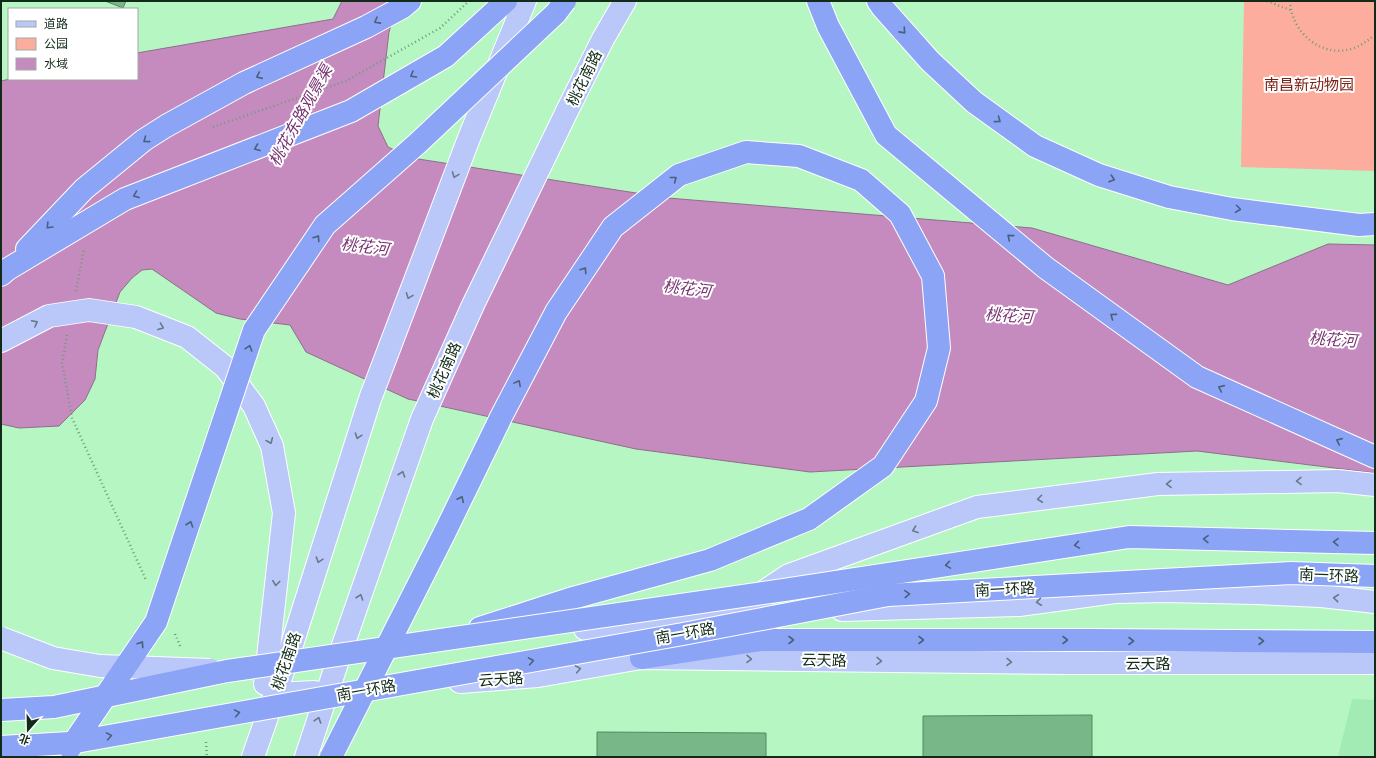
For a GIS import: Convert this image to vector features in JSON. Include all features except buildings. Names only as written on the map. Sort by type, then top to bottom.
[{"type":"highway","points":[[4,272],[84,189],[155,133],[244,83],[366,27],[403,7],[410,1]]},
{"type":"highway","points":[[4,272],[125,199],[351,111],[446,56],[506,1]]},
{"type":"highway","points":[[64,757],[156,622],[254,330],[325,225],[469,96],[556,13],[565,1]]},
{"type":"highway","points":[[818,1],[828,26],[886,135],[1046,268],[1198,377],[1375,457]]},
{"type":"highway","points":[[878,1],[930,61],[974,102],[1035,146],[1099,174],[1168,197],[1232,209],[1359,224],[1375,224]]},
{"type":"highway","points":[[331,757],[501,417],[556,312],[613,227],[679,175],[746,152],[799,156],[854,177],[861,180],[900,214],[933,276],[939,348],[926,401],[883,466],[809,519],[710,560],[574,598],[445,639]]},
{"type":"highway","name":"南一环路","points":[[1,710],[54,707],[227,671],[784,590],[1129,537],[1375,543]]},
{"type":"highway","name":"南一环路","points":[[1,747],[70,742],[683,634],[888,595],[1291,573],[1375,576]]},
{"type":"highway","points":[[641,658],[760,640],[1375,642]]},
{"type":"main road","name":"桃花南路","points":[[256,749],[289,654],[370,399],[469,138],[525,1]]},
{"type":"main road","name":"桃花南路","points":[[306,757],[327,691],[422,419],[472,306],[603,39],[625,1]]},
{"type":"main road","points":[[1,341],[4,338],[49,316],[89,310],[136,317],[188,337],[225,367],[254,406],[272,446],[284,513],[256,749]]},
{"type":"main road","points":[[733,613],[789,575],[978,507],[1158,484],[1338,481],[1375,485]]},
{"type":"main road","points":[[289,654],[341,652],[448,644],[733,613],[1019,605],[1115,592],[1256,592],[1321,596],[1375,602]]},
{"type":"main road","points":[[1,638],[53,658],[100,666],[227,671]]},
{"type":"main road","name":"云天路","points":[[275,694],[538,676],[641,658],[1069,663],[1375,663]]},
{"type":"path","points":[[440,28],[469,1]]},
{"type":"path","points":[[1267,1],[1290,10]]},
{"type":"path","points":[[1290,1],[1290,10],[1296,25],[1306,37],[1319,46],[1334,50],[1350,49],[1364,44],[1375,35]]},
{"type":"shaded area","points":[[1352,699],[1375,700],[1375,757],[1338,757]]},
{"type":"green space","name":"南昌新动物园","points":[[1244,1],[1375,1],[1375,171],[1241,167]]},
{"type":"water","points":[[342,1],[398,1],[389,32],[378,126],[388,147],[412,158],[668,198],[1032,228],[1228,285],[1328,244],[1375,245],[1375,473],[1197,451],[810,472],[636,449],[408,399],[306,352],[290,325],[240,319],[216,313],[152,269],[142,270],[132,278],[120,292],[98,350],[95,379],[85,400],[59,426],[19,428],[1,424],[1,81],[8,79],[138,80],[138,53],[333,19]]},
{"type":"water label","name":"桃花东路观景渠","points":[[300,115]]},
{"type":"water label","name":"桃花河","points":[[365,246]]},
{"type":"water label","name":"桃花河","points":[[687,288]]},
{"type":"water label","name":"桃花河","points":[[1009,315]]},
{"type":"water label","name":"桃花河","points":[[1333,339]]}]
